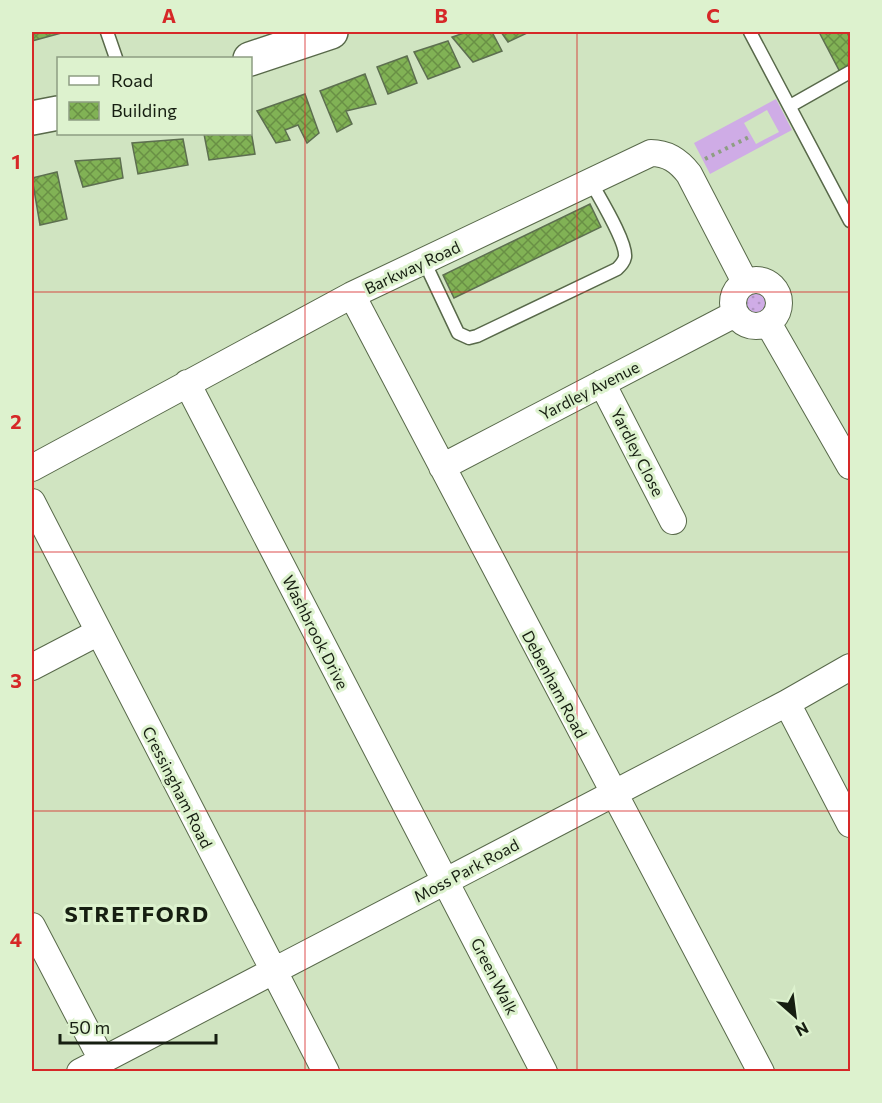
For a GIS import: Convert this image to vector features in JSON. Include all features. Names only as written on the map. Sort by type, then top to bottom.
[{"type":"main road","points":[[252,58],[330,32]]},
{"type":"main road","points":[[32,118],[57,113]]},
{"type":"street","name":"Barkway Road","points":[[32,468],[352,295],[651,153],[666,155],[676,160],[686,170],[746,282]]},
{"type":"street","points":[[761,280],[774,288],[778,296],[778,312],[768,324],[753,327],[735,314],[733,307],[735,292],[746,282],[761,280]]},
{"type":"street","name":"Debenham Road","points":[[352,295],[761,1071]]},
{"type":"street","name":"Yardley Avenue","points":[[442,466],[735,314]]},
{"type":"street","points":[[768,324],[850,466]]},
{"type":"street","name":"Washbrook Drive","points":[[187,383],[446,881]]},
{"type":"street","name":"Yardley Close","points":[[602,383],[673,521]]},
{"type":"street","name":"Cressingham Road","points":[[32,502],[326,1071]]},
{"type":"street","points":[[32,667],[99,632]]},
{"type":"street","name":"Moss Park Road","points":[[91,1066],[788,703],[850,668]]},
{"type":"street","points":[[788,703],[850,824]]},
{"type":"street","name":"Green Walk","points":[[446,881],[544,1071]]},
{"type":"street","points":[[32,926],[91,1066]]},
{"type":"lane","points":[[107,32],[116,57]]},
{"type":"lane","points":[[750,32],[850,221]]},
{"type":"lane","points":[[790,106],[850,72]]},
{"type":"lane","points":[[424,261],[458,333],[469,338],[477,336],[617,269],[623,263],[625,257],[622,242],[591,182]]},
{"type":"path","points":[[686,170],[749,136]]},
{"type":"shaded area","points":[[776,99],[792,130],[710,174],[694,143]],"holes":[[[767,110],[779,132],[756,144],[744,123]]]},
{"type":"shaded area","points":[[756,290],[766,293],[769,303],[766,313],[756,316],[746,313],[743,303],[746,293]]},
{"type":"building","points":[[32,32],[65,32],[32,41]]},
{"type":"building","points":[[467,32],[492,32],[502,51],[473,62],[452,37]]},
{"type":"building","points":[[501,32],[529,32],[508,42]]},
{"type":"building","points":[[819,32],[847,32],[850,39],[850,67],[840,72]]},
{"type":"building","points":[[448,41],[460,67],[428,79],[414,52]]},
{"type":"building","points":[[407,56],[417,83],[388,94],[377,67]]},
{"type":"building","points":[[365,74],[376,104],[346,111],[352,124],[337,132],[320,91]]},
{"type":"building","points":[[305,94],[319,133],[307,143],[298,125],[285,130],[290,140],[276,143],[257,111]]},
{"type":"building","points":[[204,135],[252,135],[255,154],[209,160]]},
{"type":"building","points":[[183,139],[188,165],[138,174],[132,143]]},
{"type":"building","points":[[120,158],[123,178],[83,187],[75,161]]},
{"type":"building","points":[[57,172],[67,219],[40,225],[32,178]]},
{"type":"building","points":[[590,204],[601,227],[454,298],[443,275]]},
{"type":"district","name":"STRETFORD","points":[[137,913]]}]
